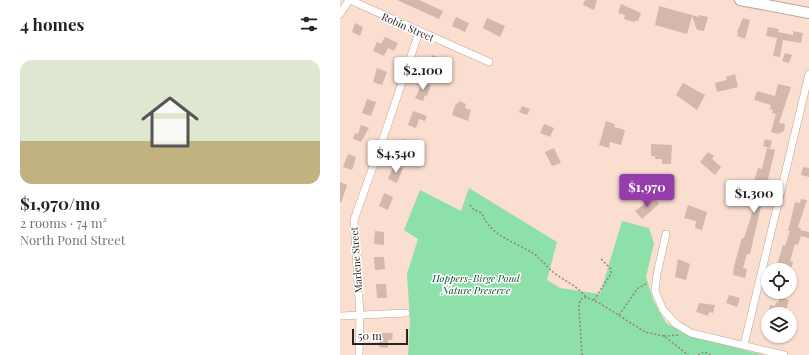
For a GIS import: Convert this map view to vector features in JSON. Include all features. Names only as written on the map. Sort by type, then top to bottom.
[{"type":"main road","points":[[740,0],[809,13]]},
{"type":"street","points":[[340,14],[349,0]]},
{"type":"street","name":"Robin Street","points":[[349,0],[489,62]]},
{"type":"street","name":"Marlene Street","points":[[359,355],[360,315],[354,220],[419,32]]},
{"type":"street","points":[[744,345],[809,74]]},
{"type":"street","points":[[666,234],[657,274],[656,291],[663,310],[676,324],[689,332],[784,355]]},
{"type":"street","points":[[340,316],[406,313]]},
{"type":"path","points":[[470,205],[474,210],[482,213],[484,221],[487,225],[506,240],[532,253],[556,275],[578,288],[586,297],[594,300],[645,332],[664,336],[684,335],[689,332]]},
{"type":"path","points":[[594,300],[611,274],[611,269],[601,259]]},
{"type":"path","points":[[618,316],[638,288],[645,285]]},
{"type":"path","points":[[582,355],[579,308],[580,300],[586,297]]},
{"type":"path","points":[[664,336],[688,355]]},
{"type":"path","points":[[698,355],[704,352],[711,355]]},
{"type":"green space","name":"Hoppers-Birge Pond Nature Preserve","points":[[469,188],[557,242],[547,280],[560,288],[600,294],[622,221],[649,228],[654,243],[646,277],[653,300],[666,323],[690,336],[763,355],[408,355],[410,321],[407,274],[418,239],[404,230],[420,190],[461,211]]},
{"type":"building","points":[[397,0],[419,0],[443,11],[439,19]]},
{"type":"building","points":[[585,0],[597,0],[594,10],[583,5]]},
{"type":"building","points":[[621,4],[641,13],[638,21],[634,22],[624,19],[625,15],[618,13]]},
{"type":"building","points":[[659,6],[699,17],[699,15],[708,17],[704,31],[697,30],[692,16],[687,34],[655,25]]},
{"type":"building","points":[[456,17],[469,23],[465,32],[452,26]]},
{"type":"building","points":[[487,18],[505,26],[500,37],[483,28]]},
{"type":"building","points":[[743,18],[750,20],[745,39],[737,36],[737,32]]},
{"type":"building","points":[[355,23],[363,27],[360,36],[352,32]]},
{"type":"building","points":[[768,27],[779,29],[778,32],[793,35],[793,31],[803,33],[801,43],[783,40],[780,57],[773,56],[777,38],[766,36]]},
{"type":"building","points":[[385,37],[398,43],[394,51],[388,48],[384,56],[373,51],[377,42],[381,44]]},
{"type":"building","points":[[785,53],[792,55],[789,63],[782,61]]},
{"type":"building","points":[[432,55],[441,58],[435,73],[426,69]]},
{"type":"building","points":[[377,68],[387,72],[382,85],[373,82]]},
{"type":"building","points":[[735,74],[738,87],[717,92],[715,83],[727,80],[726,77]]},
{"type":"building","points":[[423,82],[431,85],[427,96],[425,95],[423,101],[415,98]]},
{"type":"building","points":[[683,83],[705,95],[697,110],[676,95]]},
{"type":"building","points":[[778,84],[791,87],[779,123],[785,124],[784,131],[778,134],[771,132],[776,114],[772,113],[773,110],[770,109],[771,105],[754,100],[757,91],[775,96]]},
{"type":"building","points":[[367,99],[376,102],[371,116],[362,113]]},
{"type":"building","points":[[459,101],[466,104],[465,108],[471,110],[468,121],[452,115],[456,103],[458,104]]},
{"type":"building","points":[[522,106],[530,109],[527,115],[519,112]]},
{"type":"building","points":[[413,111],[427,116],[425,121],[419,119],[416,128],[408,125]]},
{"type":"building","points":[[606,121],[615,124],[614,127],[625,130],[621,145],[610,142],[609,148],[599,145]]},
{"type":"building","points":[[544,124],[554,128],[550,137],[540,133]]},
{"type":"building","points":[[361,125],[369,128],[361,142],[353,139],[355,133],[358,134]]},
{"type":"building","points":[[403,139],[412,142],[407,155],[398,152]]},
{"type":"building","points":[[765,139],[772,141],[770,148],[763,146]]},
{"type":"building","points":[[651,144],[672,145],[671,164],[662,164],[662,159],[655,159],[655,156],[651,156]]},
{"type":"building","points":[[554,148],[561,163],[552,166],[545,152]]},
{"type":"building","points":[[767,148],[775,150],[766,187],[762,185],[758,197],[763,198],[750,254],[747,254],[743,268],[747,269],[745,278],[733,275],[734,266],[742,238],[744,238],[754,207],[750,206],[752,202],[750,202],[752,188],[758,168],[762,169]]},
{"type":"building","points":[[708,152],[714,156],[712,159],[721,167],[715,175],[700,162]]},
{"type":"building","points":[[348,154],[356,157],[352,170],[343,167]]},
{"type":"building","points":[[394,165],[403,168],[397,183],[388,179]]},
{"type":"building","points":[[803,167],[809,168],[809,177],[801,175]]},
{"type":"building","points":[[340,182],[347,185],[341,203],[340,202]]},
{"type":"building","points":[[384,193],[393,197],[388,210],[379,206]]},
{"type":"building","points":[[654,197],[659,204],[642,219],[635,211]]},
{"type":"building","points":[[801,199],[807,200],[798,227],[801,228],[800,230],[809,232],[809,238],[801,236],[798,245],[795,244],[790,261],[793,263],[778,263],[783,245],[785,246],[790,231],[788,231],[795,202],[800,203]]},
{"type":"building","points":[[688,205],[707,212],[702,230],[695,228],[696,221],[684,218]]},
{"type":"building","points":[[375,231],[384,232],[384,245],[374,244]]},
{"type":"building","points":[[374,257],[384,257],[385,269],[375,270]]},
{"type":"building","points":[[678,259],[690,264],[686,280],[675,277]]},
{"type":"building","points":[[376,284],[386,284],[387,298],[377,298]]},
{"type":"building","points":[[729,295],[740,298],[737,307],[726,303]]},
{"type":"building","points":[[779,299],[789,300],[787,307],[770,307],[770,305],[775,306],[776,302],[778,303]]},
{"type":"building","points":[[699,303],[715,305],[713,313],[709,312],[708,316],[696,312]]},
{"type":"building","points":[[379,333],[393,333],[392,340],[388,340],[388,348],[379,347]]}]
